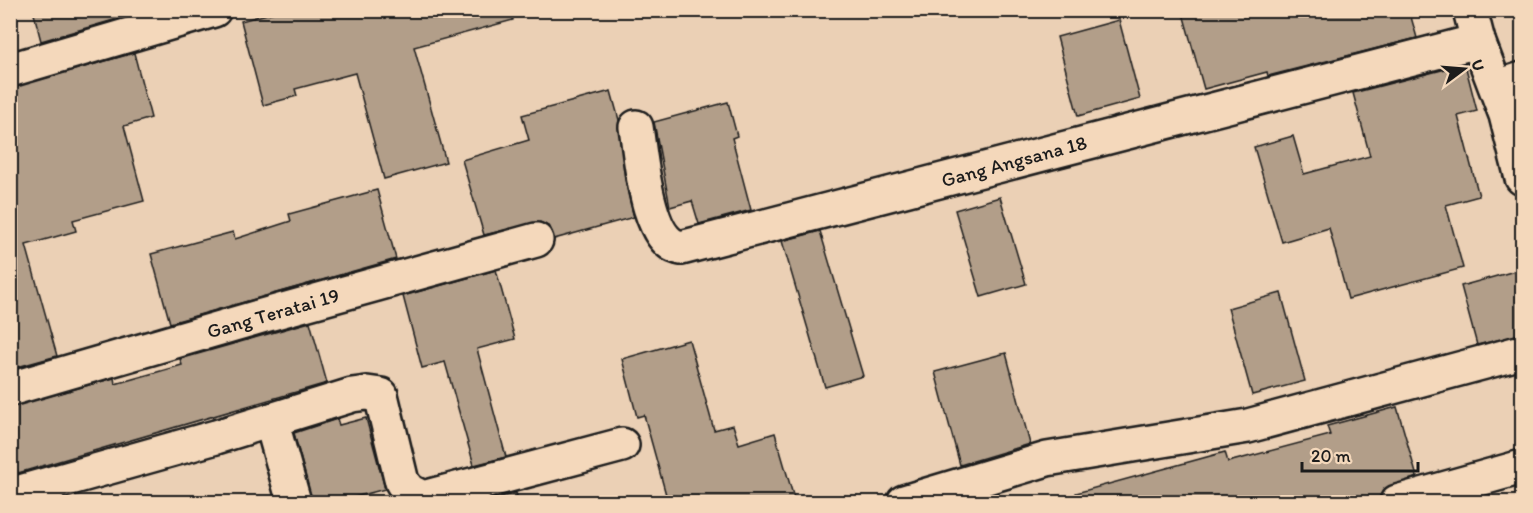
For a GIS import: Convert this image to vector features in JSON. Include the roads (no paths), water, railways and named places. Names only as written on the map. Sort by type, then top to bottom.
[{"type":"street","points":[[10,70],[214,10]]},
{"type":"street","points":[[1474,26],[1512,98],[1522,178]]},
{"type":"street","name":"Gang Angsana 18","points":[[636,127],[649,205],[662,236],[672,246],[681,248],[1474,26]]},
{"type":"street","name":"Gang Teratai 19","points":[[10,389],[536,240]]},
{"type":"street","points":[[904,502],[1047,459],[1248,426],[1522,352]]},
{"type":"street","points":[[10,495],[352,395],[367,393],[381,396],[402,482],[409,491],[423,498],[622,445]]},
{"type":"street","points":[[271,420],[294,502]]},
{"type":"street","points":[[1397,502],[1522,467]]}]
